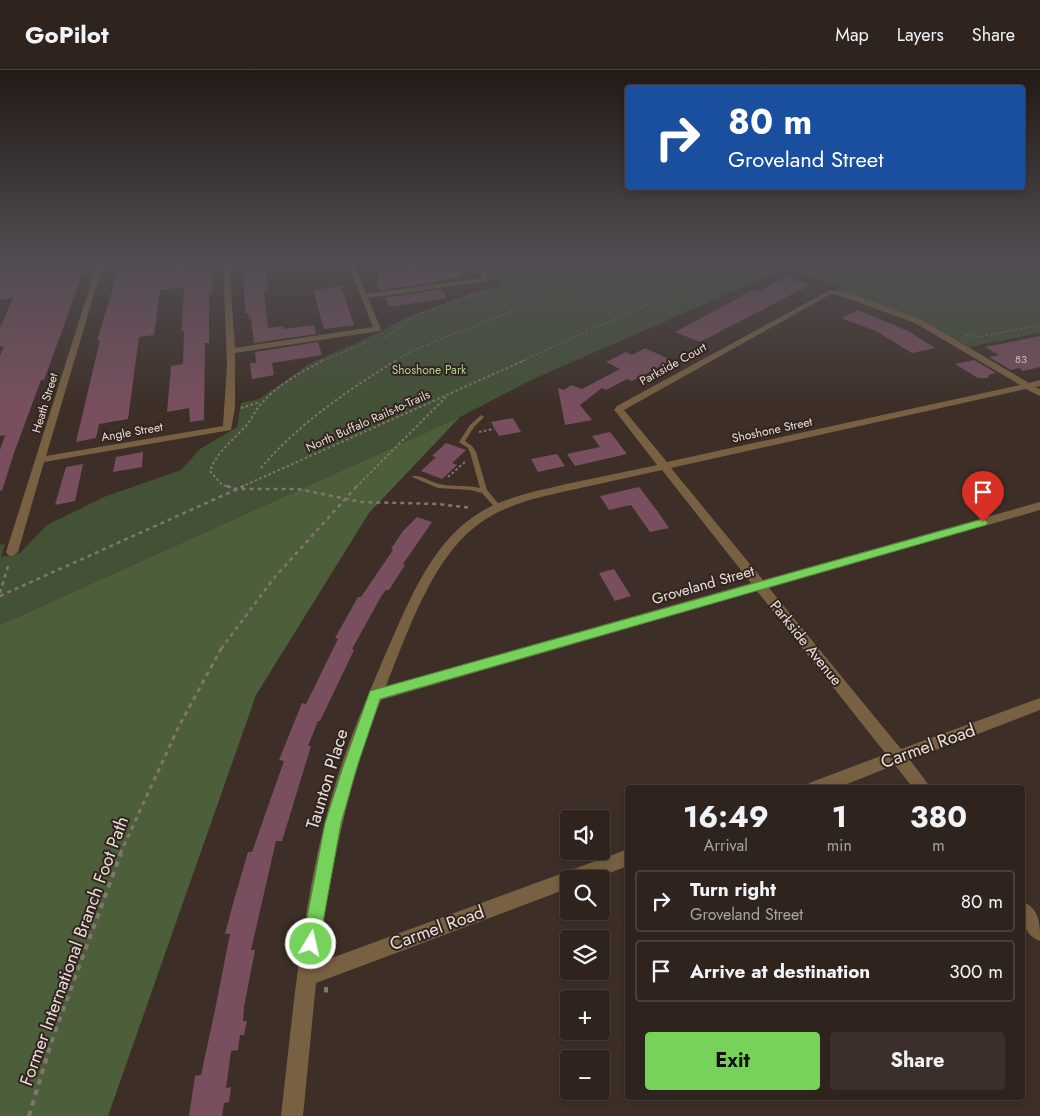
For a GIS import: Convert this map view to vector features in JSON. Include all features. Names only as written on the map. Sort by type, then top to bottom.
[{"type":"street","name":"Heath Street","points":[[12,552],[86,310]]},
{"type":"street","points":[[228,310],[230,351],[377,329],[369,310]]},
{"type":"street","name":"Parkside Court","points":[[624,406],[798,310]]},
{"type":"street","name":"Parkside Court","points":[[886,310],[918,321],[1040,393]]},
{"type":"street","name":"Angle Street","points":[[40,460],[228,428],[231,411],[230,351]]},
{"type":"street","name":"Shoshone Street","points":[[505,505],[663,467],[1040,383]]},
{"type":"street","name":"Parkside Avenue","points":[[624,406],[620,408],[620,413],[921,785]]},
{"type":"street","name":"Taunton Place","points":[[292,1116],[306,977],[318,894],[333,823],[348,772],[375,695],[408,616],[426,583],[445,553],[462,533],[472,524],[505,505]]},
{"type":"street","name":"Groveland Street","points":[[375,695],[1040,506]]},
{"type":"street","name":"Carmel Road","points":[[823,785],[1040,704]]},
{"type":"street","name":"Carmel Road","points":[[306,977],[625,858]]},
{"type":"street","points":[[1025,914],[1040,932]]},
{"type":"lane","points":[[481,417],[472,426],[462,442],[470,446],[473,452],[484,492]]},
{"type":"lane","points":[[415,478],[438,486],[470,488],[484,492],[505,505]]},
{"type":"path","points":[[381,338],[398,331],[413,316],[431,310]]},
{"type":"path","points":[[261,468],[273,454],[319,414],[359,383],[411,351],[515,310]]},
{"type":"path","name":"North Buffalo Rails-to-Trails","points":[[0,595],[637,310]]},
{"type":"path","points":[[239,409],[261,402],[299,374],[324,360],[373,340]]},
{"type":"path","name":"Former International Branch Foot Path","points":[[29,1116],[52,1040],[120,854],[178,726],[226,640],[274,578],[344,499],[447,396]]},
{"type":"path","points":[[261,402],[248,424],[214,458],[210,471],[222,486],[236,489],[282,488],[314,491],[361,502],[438,504],[475,509]]},
{"type":"path","points":[[473,433],[494,429]]},
{"type":"path","points":[[444,480],[467,460]]},
{"type":"path","points":[[0,595],[12,552]]},
{"type":"path","points":[[326,985],[326,994]]},
{"type":"green space","name":"Shoshone Park","points":[[427,310],[691,310],[529,381],[460,417],[0,625],[0,545],[5,544],[1,557],[20,553],[47,525],[104,497],[181,470],[200,449],[237,427],[241,403],[259,399],[309,364],[383,331],[403,319]]},
{"type":"green space","name":"Shoshone Park","points":[[894,310],[1040,310],[1040,333],[969,347],[922,319]]},
{"type":"green space","points":[[460,417],[369,513],[256,695],[108,1116],[0,1116],[0,625]]},
{"type":"building","points":[[8,310],[69,310],[44,380],[41,380],[2,491],[0,490],[0,450],[5,435],[0,436],[0,356],[4,346],[0,347],[0,328]]},
{"type":"building","points":[[106,310],[157,310],[154,335],[139,337],[128,419],[99,424],[96,438],[76,442],[100,340],[97,341]]},
{"type":"building","points":[[183,310],[209,310],[209,343],[205,343],[204,420],[190,422],[189,408],[167,412],[171,366],[183,364],[184,331],[182,331]]},
{"type":"building","points":[[245,310],[266,310],[268,328],[283,326],[284,329],[314,325],[316,334],[254,343],[251,318],[249,319],[248,313],[245,313]]},
{"type":"building","points":[[319,310],[349,310],[354,325],[324,329]]},
{"type":"building","points":[[716,310],[762,310],[700,342],[675,332]]},
{"type":"building","points":[[858,310],[908,331],[935,348],[912,353],[876,331],[841,318]]},
{"type":"building","points":[[1040,336],[1040,367],[1023,371],[1019,368],[1011,370],[989,357],[999,355],[985,347]]},
{"type":"building","points":[[318,342],[322,355],[272,363],[274,375],[252,379],[250,363],[256,363],[255,352]]},
{"type":"building","points":[[645,348],[669,359],[666,361],[668,362],[632,381],[627,379],[606,390],[602,388],[580,405],[592,420],[565,425],[558,388],[564,390],[571,385],[582,389],[620,369],[606,362],[626,352],[632,355]]},
{"type":"building","points":[[974,360],[996,373],[989,375],[988,378],[978,378],[955,364]]},
{"type":"building","points":[[513,418],[521,432],[499,436],[491,422]]},
{"type":"building","points":[[610,432],[627,454],[575,466],[567,454],[600,447],[592,436]]},
{"type":"building","points":[[446,443],[466,450],[452,463],[457,465],[442,479],[421,471],[436,457],[432,456]]},
{"type":"building","points":[[143,452],[142,467],[113,472],[116,457]]},
{"type":"building","points":[[557,454],[565,466],[538,472],[531,459]]},
{"type":"building","points":[[83,464],[75,501],[55,505],[66,467]]},
{"type":"building","points":[[639,487],[669,528],[650,532],[631,505],[609,510],[600,496]]},
{"type":"building","points":[[417,517],[432,522],[403,564],[405,565],[389,590],[386,590],[382,595],[352,649],[354,650],[320,721],[318,721],[308,746],[311,746],[282,841],[276,841],[251,950],[255,950],[244,1007],[243,1021],[247,1021],[244,1035],[240,1035],[238,1050],[231,1051],[226,1088],[231,1087],[229,1102],[224,1103],[222,1116],[189,1116],[195,1076],[201,1075],[230,934],[225,934],[248,852],[252,852],[284,761],[279,760],[302,703],[306,704],[338,639],[335,638],[358,597],[361,597],[393,550],[391,549],[403,531]]},
{"type":"building","points":[[614,569],[631,596],[615,601],[599,573]]},
{"type":"route","points":[[311,944],[318,894],[333,823],[345,781],[375,695],[983,522]]}]
